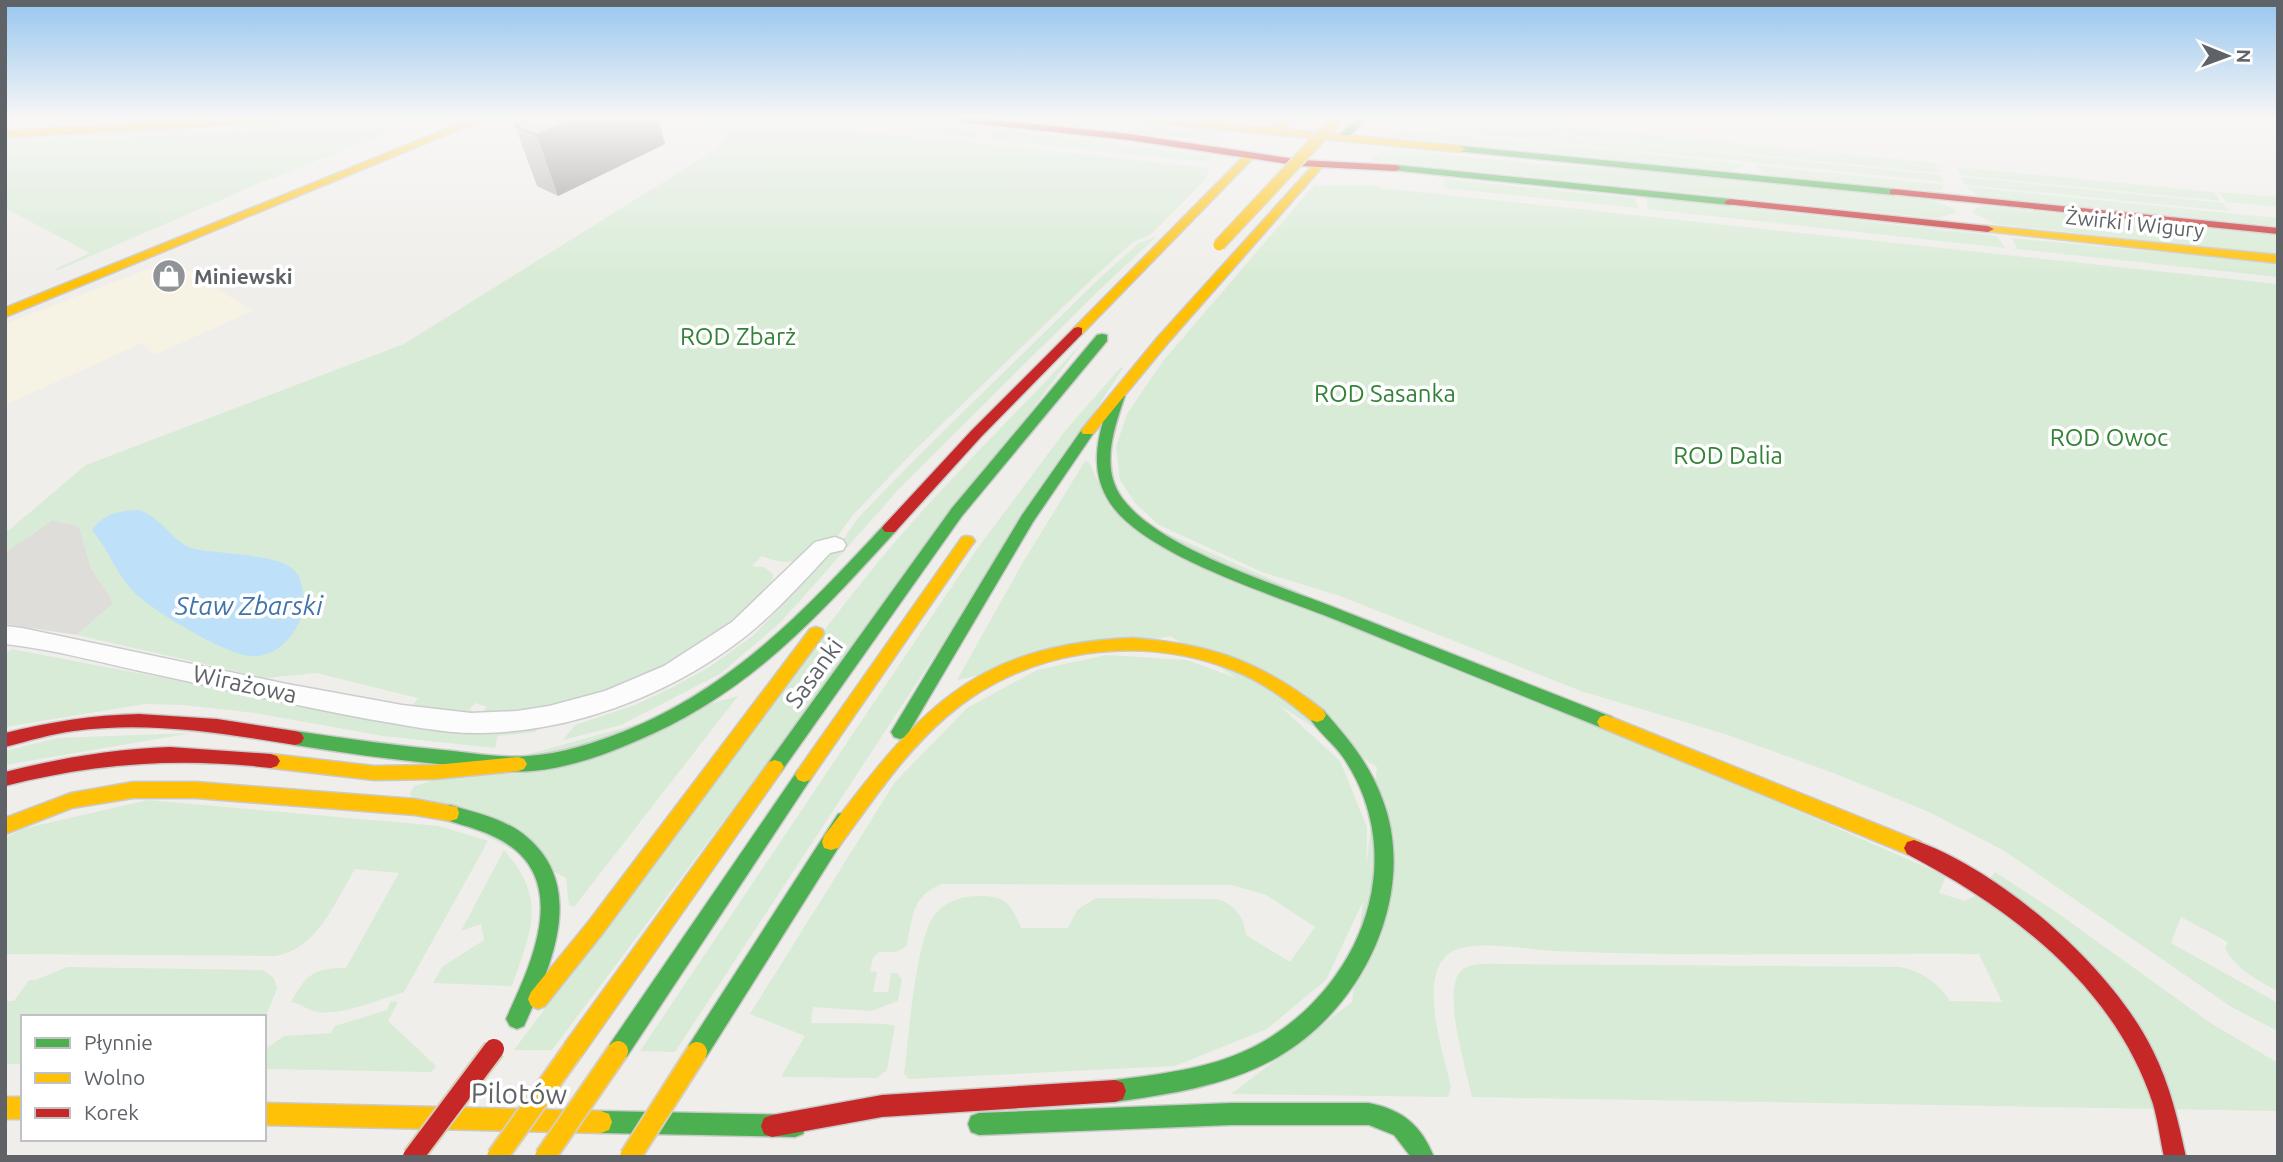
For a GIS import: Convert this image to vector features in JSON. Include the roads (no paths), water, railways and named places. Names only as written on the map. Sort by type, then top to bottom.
[{"type":"main road","points":[[5,303],[316,173]]},
{"type":"main road","points":[[5,313],[345,173]]},
{"type":"main road","points":[[5,779],[79,760],[138,752],[233,756],[353,772],[413,774],[518,764],[553,760],[592,751],[635,736],[687,711],[727,687],[762,660],[801,624],[976,434],[1233,173]]},
{"type":"main road","points":[[1214,250],[1286,173]]},
{"type":"main road","points":[[630,1157],[831,842],[1072,453],[1174,328],[1311,173]]},
{"type":"main road","name":"Żwirki i Wigury","points":[[1450,173],[2278,259]]},
{"type":"main road","name":"Żwirki i Wigury","points":[[1705,173],[2278,231]]},
{"type":"main road","points":[[1960,198],[1968,226]]},
{"type":"main road","name":"Sasanki","points":[[497,1157],[957,512],[1116,324]]},
{"type":"main road","points":[[1118,396],[1102,449],[1104,475],[1113,494],[1127,512],[1172,545],[1240,576],[1861,825],[1950,865],[2010,902],[2072,956],[2109,1000],[2153,1075],[2169,1125],[2175,1157]]},
{"type":"main road","name":"Sasanki","points":[[545,1157],[765,832],[976,529]]},
{"type":"main road","points":[[412,1157],[505,1034],[554,982],[596,928],[826,619],[845,592],[863,557]]},
{"type":"main road","points":[[772,1125],[892,1105],[1084,1095],[1205,1077],[1258,1056],[1295,1032],[1326,1006],[1343,987],[1354,968],[1383,905],[1386,861],[1380,819],[1367,777],[1339,735],[1301,700],[1265,677],[1227,659],[1162,645],[1118,643],[1064,650],[1012,667],[978,684],[950,704],[909,743],[831,842]]},
{"type":"main road","points":[[5,740],[82,723],[139,720],[198,722],[390,753],[518,764]]},
{"type":"main road","points":[[5,825],[77,797],[117,790],[170,787],[415,807],[491,825],[516,838],[534,853],[548,883],[551,919],[546,952],[505,1034]]},
{"type":"main road","points":[[956,1125],[1050,1123],[1230,1113],[1363,1115],[1398,1122],[1408,1129],[1423,1157]]},
{"type":"main road","name":"Pilotów","points":[[266,1114],[772,1125]]},
{"type":"main road","points":[[772,1125],[863,1126]]},
{"type":"street","name":"Wirażowa","points":[[5,635],[52,642],[353,706],[447,722],[485,723],[544,716],[582,707],[624,694],[678,669],[746,623],[823,547],[835,545]]},
{"type":"water","name":"Staw Zbarski","points":[[139,510],[154,518],[187,546],[205,551],[261,557],[293,569],[300,580],[303,606],[301,618],[288,640],[268,654],[244,655],[201,636],[166,616],[139,596],[125,581],[92,530],[101,520],[113,514]]},
{"type":"place","name":"Miniewski","points":[[169,276]]},
{"type":"park label","name":"ROD Zbarż","points":[[738,336]]},
{"type":"park label","name":"ROD Sasanka","points":[[1385,393]]},
{"type":"park label","name":"ROD Owoc","points":[[2109,437]]},
{"type":"park label","name":"ROD Dalia","points":[[1728,455]]}]
